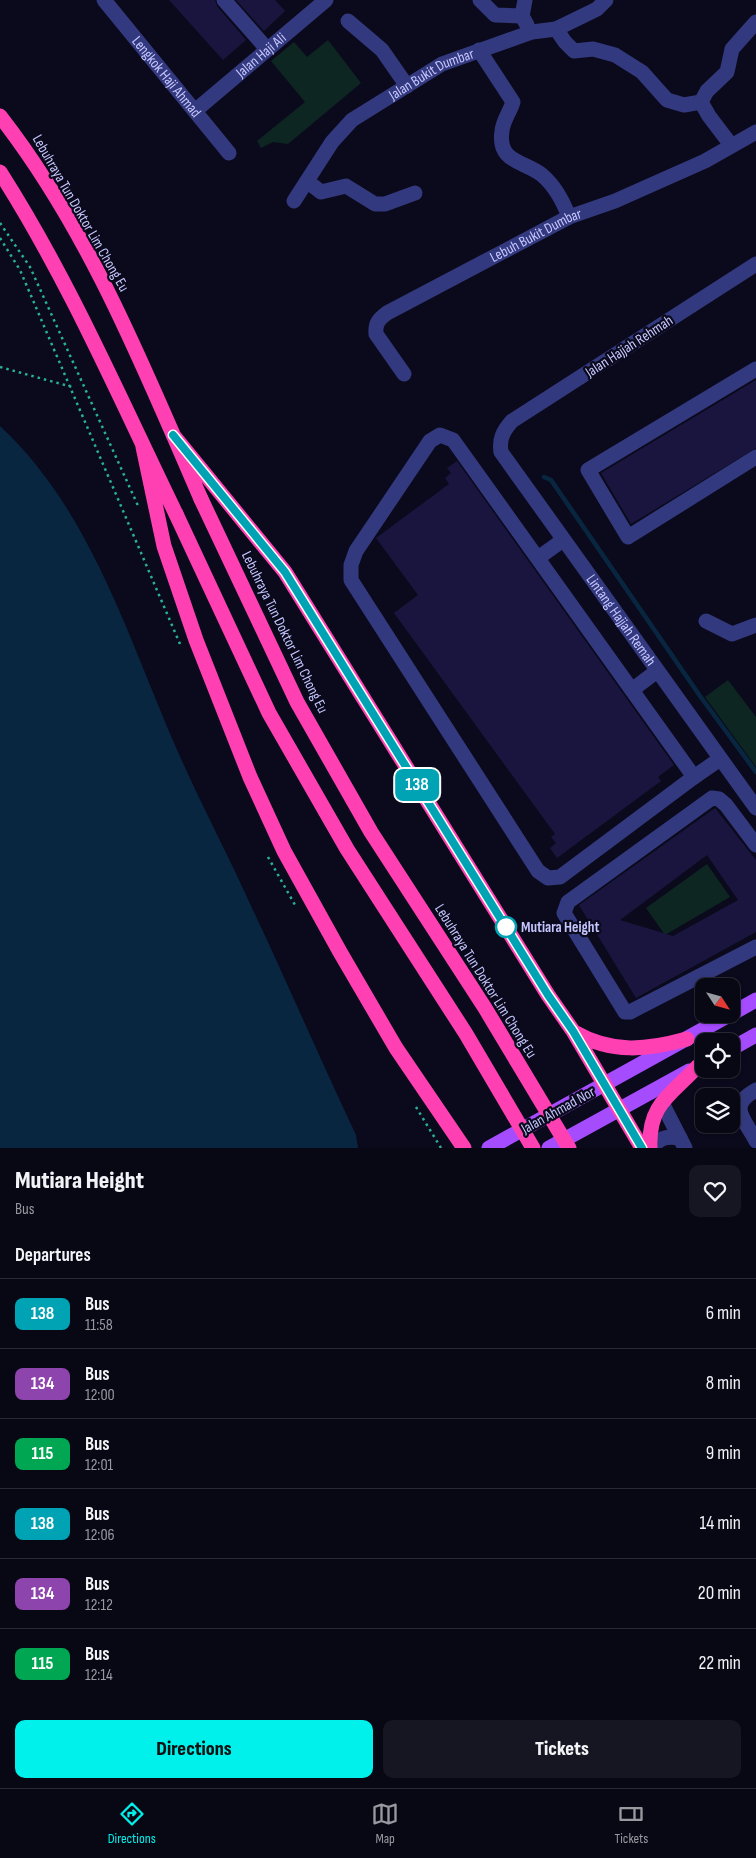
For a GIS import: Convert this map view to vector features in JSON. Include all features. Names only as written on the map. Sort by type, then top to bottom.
[{"type":"highway","name":"Lebuhraya Tun Doktor Lim Chong Eu","points":[[0,116],[46,184],[93,262],[139,353],[201,499],[297,702],[371,832],[485,1008],[569,1148]]},
{"type":"highway","points":[[0,172],[18,200],[66,287],[274,721],[347,849],[466,1034],[533,1148]]},
{"type":"highway","points":[[173,435],[285,572],[548,995],[573,1031],[642,1148]]},
{"type":"highway","points":[[143,447],[164,546],[196,640],[250,777],[284,851],[340,952],[396,1048],[464,1148]]},
{"type":"highway","points":[[573,1031],[586,1039],[623,1049],[646,1048],[687,1038]]},
{"type":"highway","points":[[651,1148],[650,1122],[662,1103],[695,1071]]},
{"type":"main road","name":"Jalan Ahmad Nor","points":[[740,1009],[756,1000]]},
{"type":"main road","name":"Jalan Ahmad Nor","points":[[490,1148],[714,1023]]},
{"type":"main road","points":[[740,1044],[756,1036]]},
{"type":"main road","name":"Jalan Ahmad Nor","points":[[549,1148],[695,1068]]},
{"type":"street","name":"Lengkok Haji Ahmad","points":[[104,0],[196,110],[229,153]]},
{"type":"street","points":[[224,0],[268,49]]},
{"type":"street","points":[[480,0],[495,15],[522,16]]},
{"type":"street","points":[[525,0],[522,16],[532,32]]},
{"type":"street","name":"Jalan Bukit Dumbar","points":[[294,201],[332,142],[352,120],[442,64],[532,32],[556,30],[598,9],[606,0]]},
{"type":"street","name":"Jalan Haji Ali","points":[[196,110],[268,49],[319,2]]},
{"type":"street","points":[[348,21],[382,50],[407,86]]},
{"type":"street","points":[[701,102],[707,91],[727,72],[732,49],[756,22]]},
{"type":"street","points":[[556,30],[574,51],[604,51],[635,68],[667,100],[684,105],[701,102]]},
{"type":"street","points":[[479,50],[513,102],[502,131],[502,139],[507,154],[514,162],[541,174],[564,202],[569,216]]},
{"type":"street","points":[[701,102],[731,145]]},
{"type":"street","name":"Lebuh Bukit Dumbar","points":[[404,374],[376,334],[375,326],[378,319],[412,298],[569,216],[615,202],[705,161],[756,132]]},
{"type":"street","points":[[308,182],[321,192],[346,186],[375,204],[385,204],[414,193]]},
{"type":"street","name":"Jalan Hajjah Rehmah","points":[[504,429],[512,421],[756,264]]},
{"type":"street","points":[[756,370],[588,470],[628,537],[756,457]]},
{"type":"street","name":"Lintang Hajjah Remah","points":[[504,429],[499,442],[501,452],[756,808]]},
{"type":"street","points":[[694,777],[453,440],[440,435],[430,441],[356,551],[351,565],[351,580],[538,871],[548,878],[560,877],[720,759]]},
{"type":"street","points":[[538,558],[563,540]]},
{"type":"street","points":[[706,621],[732,634],[756,625]]},
{"type":"street","points":[[632,690],[657,671]]},
{"type":"street","points":[[756,845],[726,805],[719,799],[712,798],[568,902],[564,913],[625,1012],[630,1012],[756,946]]},
{"type":"street","points":[[756,1090],[744,1097],[740,1103],[740,1110],[756,1140]]},
{"type":"street","points":[[662,1103],[682,1143]]},
{"type":"street","points":[[651,1148],[664,1137],[682,1143]]},
{"type":"path","points":[[0,222],[30,267],[142,515]]},
{"type":"path","points":[[0,367],[72,387]]},
{"type":"green space","points":[[328,40],[361,83],[288,144],[273,142],[261,148],[257,141],[305,102],[271,61],[294,42],[307,57]]},
{"type":"green space","points":[[728,680],[756,717],[756,767],[705,697]]},
{"type":"green space","points":[[707,864],[730,897],[665,935],[646,908]]},
{"type":"water","points":[[0,426],[33,461],[61,499],[85,540],[107,584],[182,761],[243,888],[356,1135],[358,1148],[0,1148]]},
{"type":"building","points":[[169,0],[215,0],[217,6],[246,40],[223,60]]},
{"type":"building","points":[[236,0],[275,0],[285,11],[264,31]]},
{"type":"building","points":[[756,380],[756,448],[631,524],[601,473]]},
{"type":"building","points":[[457,461],[674,765],[658,777],[661,781],[557,858],[550,848],[556,843],[551,837],[555,834],[394,613],[418,595],[376,538],[449,484],[445,478],[451,473],[447,468]]},
{"type":"building","points":[[715,808],[756,860],[756,932],[636,998],[579,905]],"holes":[[[707,855],[738,900],[673,936],[620,920]]]},
{"type":"waterway","points":[[544,477],[551,480],[700,696],[756,772]]},
{"type":"bus line","name":"138","points":[[173,435],[260,539],[285,572],[548,995],[573,1031],[642,1148]]},
{"type":"place","name":"Mutiara Height","points":[[506,927]]}]
